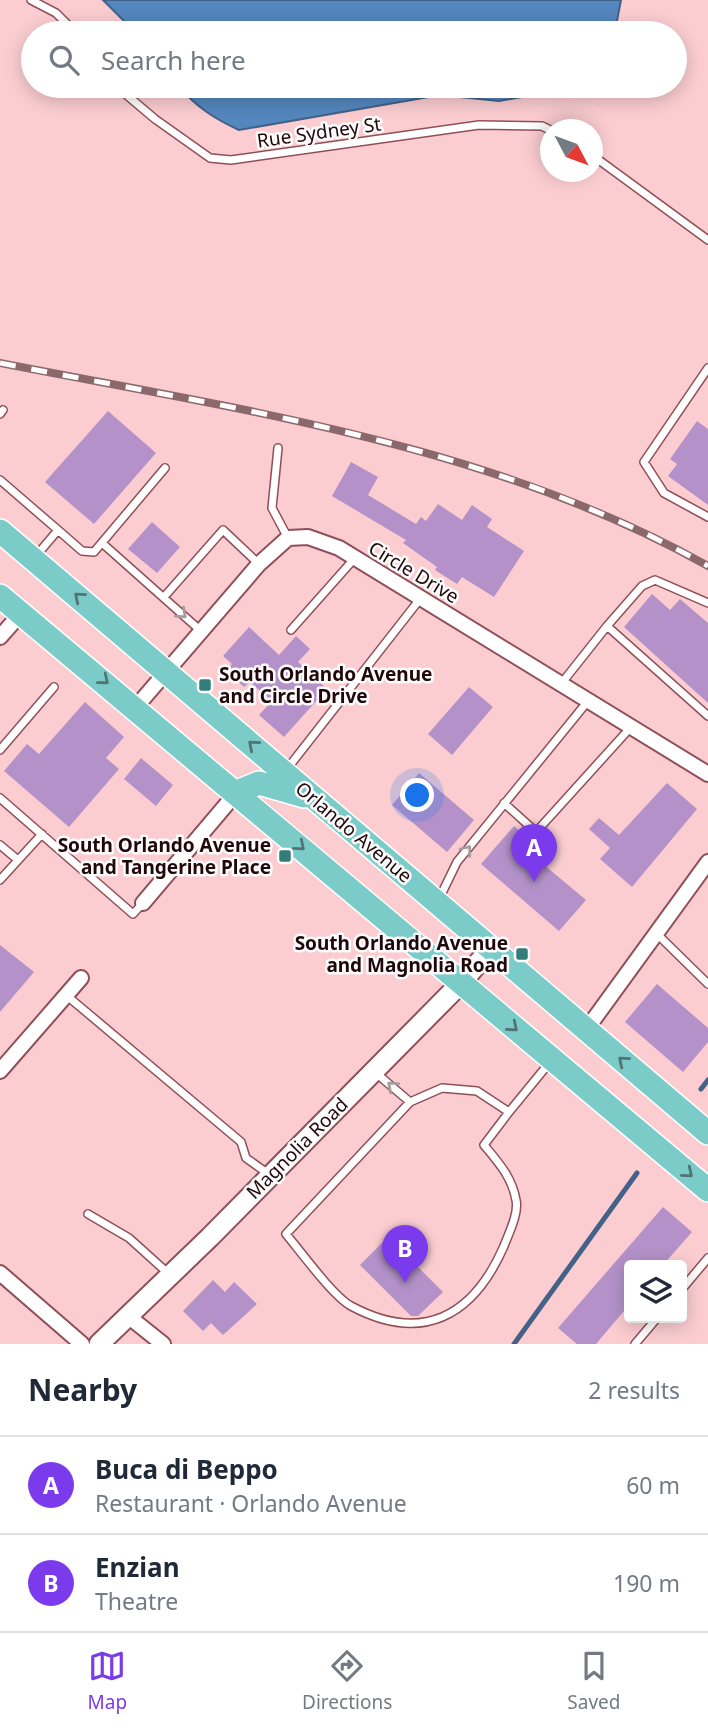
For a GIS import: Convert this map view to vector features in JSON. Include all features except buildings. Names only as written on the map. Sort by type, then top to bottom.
[{"type":"main road","name":"Orlando Avenue","points":[[0,531],[708,1133]]},
{"type":"main road","points":[[0,596],[136,707],[708,1190]]},
{"type":"main road","points":[[237,792],[259,783],[317,800]]},
{"type":"street","name":"Circle Drive","points":[[288,538],[308,537],[339,548],[708,774]]},
{"type":"street","points":[[136,707],[259,564],[288,538]]},
{"type":"street","points":[[0,637],[7,615],[72,654]]},
{"type":"street","points":[[143,903],[237,792]]},
{"type":"street","points":[[586,1030],[708,862]]},
{"type":"street","name":"Magnolia Road","points":[[99,1344],[374,1071],[461,983],[491,948]]},
{"type":"street","points":[[0,1072],[81,978]]},
{"type":"street","points":[[0,1273],[82,1344]]},
{"type":"street","points":[[128,1316],[163,1344]]},
{"type":"lane","points":[[30,0],[56,13],[64,21]]},
{"type":"lane","name":"Rue Sydney St","points":[[130,98],[155,120],[210,158],[231,160],[479,125],[540,126]]},
{"type":"lane","points":[[603,162],[708,240]]},
{"type":"lane","points":[[708,368],[644,462],[664,493],[708,517]]},
{"type":"lane","points":[[278,448],[272,508],[288,538]]},
{"type":"lane","points":[[0,480],[82,551],[94,552],[165,468]]},
{"type":"lane","points":[[34,559],[58,530]]},
{"type":"lane","points":[[164,597],[223,530],[259,564]]},
{"type":"lane","points":[[102,543],[201,631]]},
{"type":"lane","points":[[291,630],[354,559]]},
{"type":"lane","points":[[560,684],[642,586],[655,580],[708,603]]},
{"type":"lane","points":[[284,772],[420,599]]},
{"type":"lane","points":[[607,626],[708,716]]},
{"type":"lane","points":[[0,750],[54,687]]},
{"type":"lane","points":[[437,903],[457,862],[588,701]]},
{"type":"lane","points":[[504,803],[536,832],[631,727]]},
{"type":"lane","points":[[0,798],[132,914],[143,903]]},
{"type":"lane","points":[[0,880],[42,834]]},
{"type":"lane","points":[[0,845],[18,860]]},
{"type":"lane","points":[[655,933],[708,984]]},
{"type":"lane","points":[[66,995],[241,1142],[246,1158],[270,1176]]},
{"type":"lane","points":[[509,1112],[477,1091],[442,1088],[410,1102],[286,1234],[347,1304],[379,1318],[415,1327],[457,1309],[481,1288],[494,1268],[510,1230],[517,1202],[507,1173],[484,1145],[552,1059]]},
{"type":"lane","points":[[374,1071],[410,1102]]},
{"type":"lane","points":[[88,1214],[129,1238],[170,1275]]},
{"type":"lane","points":[[687,1283],[708,1258]]},
{"type":"lane","points":[[635,1344],[653,1323]]},
{"type":"water","points":[[103,0],[621,0],[617,21],[124,21]]},
{"type":"water","points":[[190,98],[423,98],[239,130],[206,112]]},
{"type":"water","points":[[470,98],[516,98],[499,101]]},
{"type":"waterway","points":[[701,1089],[708,1080]]},
{"type":"waterway","points":[[514,1344],[637,1173]]},
{"type":"railway","points":[[0,363],[273,416],[363,436],[452,461],[540,489],[625,524],[708,566]]},
{"type":"place","name":"South Orlando Avenue and Circle Drive","points":[[205,685]]},
{"type":"place","name":"South Orlando Avenue and Tangerine Place","points":[[285,856]]},
{"type":"place","name":"Buca di Beppo","points":[[534,882]]},
{"type":"place","name":"South Orlando Avenue and Magnolia Road","points":[[522,954]]},
{"type":"place","name":"Enzian","points":[[405,1283]]}]
